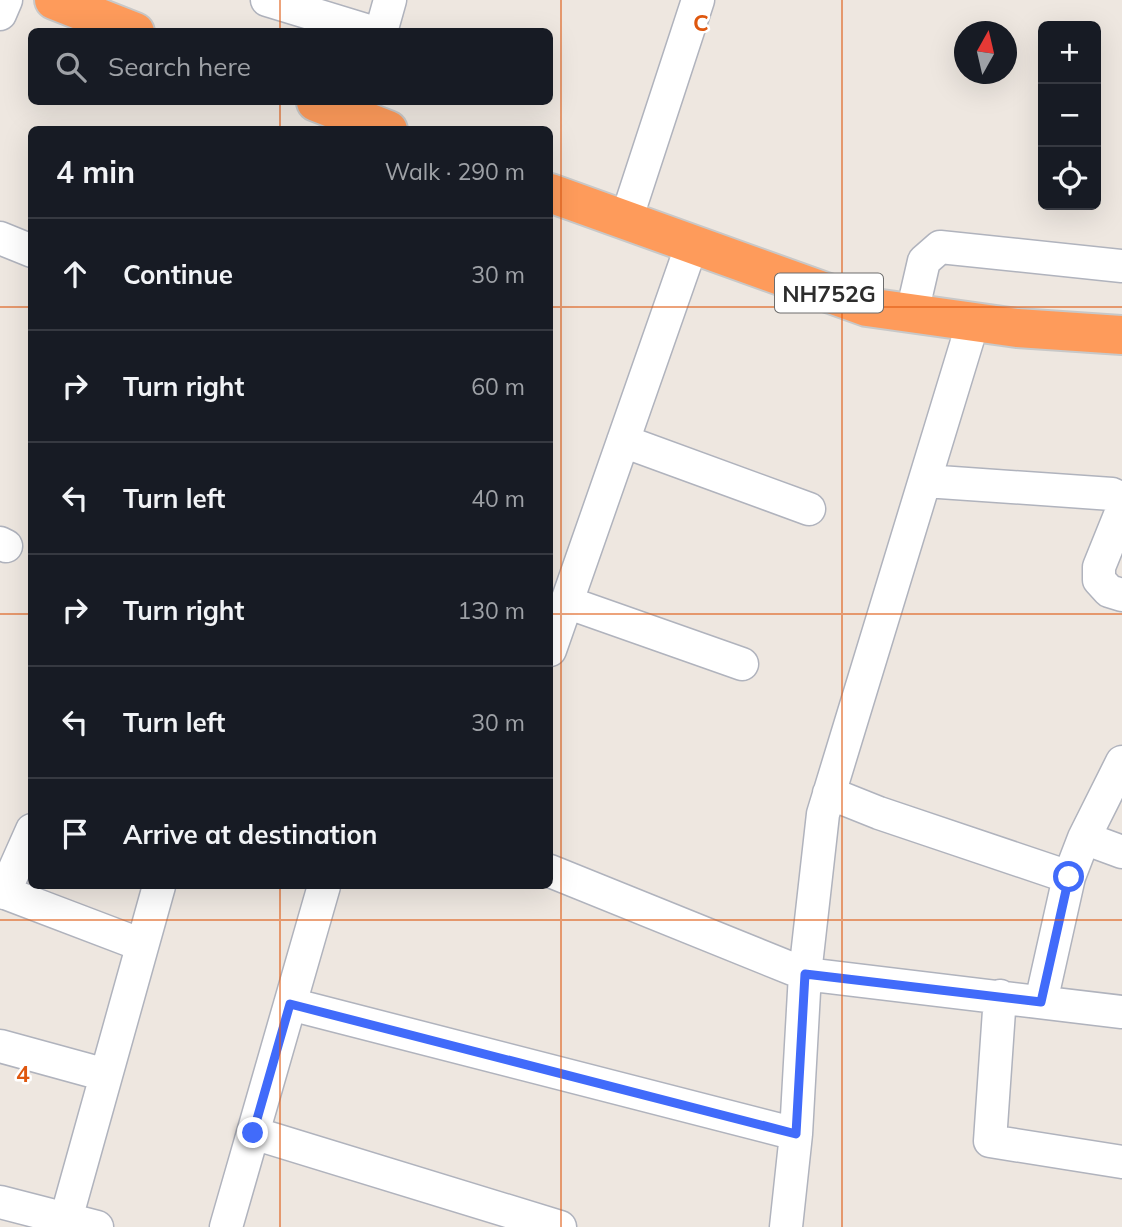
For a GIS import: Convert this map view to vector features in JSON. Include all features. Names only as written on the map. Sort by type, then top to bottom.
[{"type":"highway","points":[[54,0],[125,28]]},
{"type":"highway","points":[[328,105],[368,116]]},
{"type":"highway","name":"NH752G","points":[[553,193],[867,307],[1017,328],[1122,335]]},
{"type":"street","points":[[0,13],[6,0]]},
{"type":"street","points":[[267,0],[359,28]]},
{"type":"street","points":[[382,28],[390,0]]},
{"type":"street","points":[[626,220],[698,0]]},
{"type":"street","points":[[0,238],[28,249]]},
{"type":"street","points":[[553,641],[692,244]]},
{"type":"street","points":[[912,313],[924,261],[940,247],[1122,266]]},
{"type":"street","points":[[786,1227],[796,1134],[805,974],[823,814],[973,322]]},
{"type":"street","points":[[622,441],[808,509]]},
{"type":"street","points":[[925,481],[1112,494],[1122,499]]},
{"type":"street","points":[[1122,510],[1099,567],[1099,580],[1109,591],[1122,595]]},
{"type":"street","points":[[566,602],[742,664]]},
{"type":"street","points":[[1041,1002],[1069,877],[1084,838],[1122,762]]},
{"type":"street","points":[[829,793],[879,813],[1069,877]]},
{"type":"street","points":[[28,838],[2,892],[142,945]]},
{"type":"street","points":[[1084,838],[1122,852]]},
{"type":"street","points":[[553,872],[805,974],[1122,1012]]},
{"type":"street","points":[[66,1219],[158,889]]},
{"type":"street","points":[[226,1227],[323,889]]},
{"type":"street","points":[[1000,996],[990,1141],[1122,1162]]},
{"type":"street","points":[[290,1004],[796,1134]]},
{"type":"street","points":[[0,1046],[106,1075]]},
{"type":"street","points":[[253,1133],[560,1227]]},
{"type":"street","points":[[0,1202],[97,1227]]},
{"type":"route","points":[[253,1133],[290,1004],[796,1134],[805,974],[1041,1002],[1069,877]]}]
